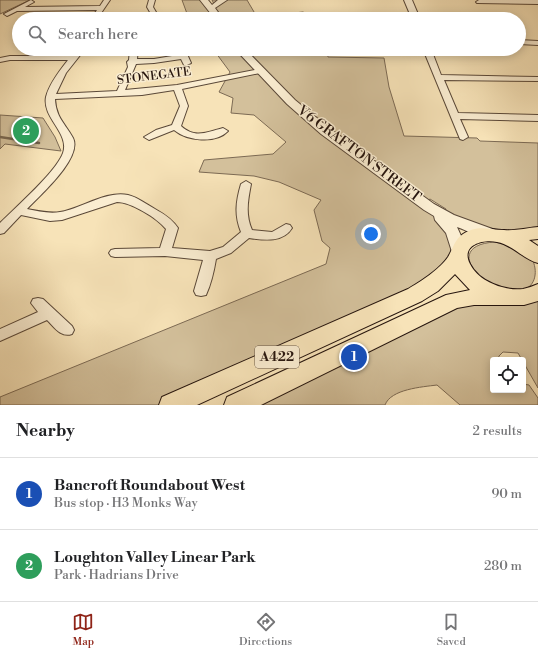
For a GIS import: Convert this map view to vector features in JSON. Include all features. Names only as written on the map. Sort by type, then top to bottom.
[{"type":"main road","name":"A422","points":[[527,297],[494,293],[480,286],[469,278],[462,268],[459,256],[461,247],[466,242],[482,235],[497,236],[538,233]]},
{"type":"main road","points":[[497,236],[517,241],[530,248],[538,256]]},
{"type":"main road","name":"A422","points":[[236,405],[390,318],[415,295],[430,286],[459,256]]},
{"type":"main road","name":"A422","points":[[172,405],[390,318],[431,310],[453,301],[467,298],[527,297]]},
{"type":"street","points":[[70,8],[76,0]]},
{"type":"street","points":[[98,12],[107,0]]},
{"type":"street","points":[[152,0],[150,7],[153,12]]},
{"type":"street","points":[[204,0],[209,8],[215,10],[224,0]]},
{"type":"street","points":[[408,0],[413,12]]},
{"type":"street","points":[[7,14],[31,2]]},
{"type":"street","points":[[479,2],[538,2]]},
{"type":"street","points":[[16,9],[57,12],[70,8],[101,8]]},
{"type":"street","points":[[526,42],[538,43]]},
{"type":"street","points":[[120,93],[132,67],[132,56]]},
{"type":"street","points":[[131,62],[154,61],[175,56]]},
{"type":"street","points":[[184,56],[187,63]]},
{"type":"street","name":"V6 GRAFTON STREET","points":[[246,56],[291,102],[325,131],[429,207],[451,227],[455,236],[459,256]]},
{"type":"street","points":[[430,56],[463,137]]},
{"type":"street","points":[[0,60],[26,57],[74,58]]},
{"type":"street","points":[[0,230],[60,168],[68,152],[69,140],[54,117],[50,106],[50,97],[56,82],[74,58]]},
{"type":"street","name":"STONEGATE","points":[[50,97],[142,92],[177,87],[260,71]]},
{"type":"street","points":[[438,77],[538,79]]},
{"type":"street","points":[[176,127],[184,106],[177,87]]},
{"type":"street","points":[[454,116],[538,118]]},
{"type":"street","points":[[176,127],[183,134],[197,138],[210,136],[223,131]]},
{"type":"street","points":[[149,137],[159,132],[176,127]]},
{"type":"street","points":[[246,184],[240,208],[241,220],[247,233]]},
{"type":"street","points":[[18,211],[50,217],[62,216],[116,198],[126,198],[165,220],[172,228],[165,252]]},
{"type":"street","name":"V6 GRAFTON STREET","points":[[429,207],[461,224],[497,236]]},
{"type":"street","points":[[247,233],[263,236],[276,236],[286,228]]},
{"type":"street","points":[[115,253],[165,252],[210,256],[227,250],[247,233]]},
{"type":"street","points":[[201,291],[207,274],[210,256]]},
{"type":"street","points":[[38,303],[67,330]]},
{"type":"street","points":[[0,335],[49,313]]},
{"type":"shaded area","points":[[0,0],[30,0],[0,14]]},
{"type":"shaded area","points":[[182,0],[204,0],[209,8],[215,6],[212,0],[247,0],[254,12],[186,12]]},
{"type":"shaded area","points":[[218,56],[328,56],[384,58],[389,87],[404,136],[477,138],[480,141],[538,143],[538,229],[506,231],[469,223],[445,211],[446,209],[430,199],[424,203],[451,227],[459,254],[441,276],[171,405],[0,405],[0,397],[326,264],[330,248],[322,241],[314,210],[321,200],[279,182],[254,176],[199,172],[204,160],[273,154],[286,142],[254,115],[231,113],[233,98],[219,92],[230,72]]},
{"type":"shaded area","points":[[0,115],[43,118],[55,137],[61,151],[5,144],[0,149]]},
{"type":"shaded area","points":[[495,242],[516,249],[533,261],[535,270],[534,279],[526,289],[506,291],[485,281],[476,273],[471,265],[469,257],[472,250],[480,245]]},
{"type":"shaded area","points":[[523,297],[538,301],[538,388],[526,367],[526,357],[520,357],[518,353],[503,352],[499,357],[490,357],[490,393],[526,393],[526,384],[529,385],[538,398],[538,405],[460,405],[437,385],[400,392],[388,400],[385,405],[232,405],[427,306]]},
{"type":"waterway","points":[[0,137],[39,143]]},
{"type":"place","name":"Loughton Valley Linear Park","points":[[26,131]]},
{"type":"place","name":"Bancroft Roundabout West","points":[[354,357]]}]
